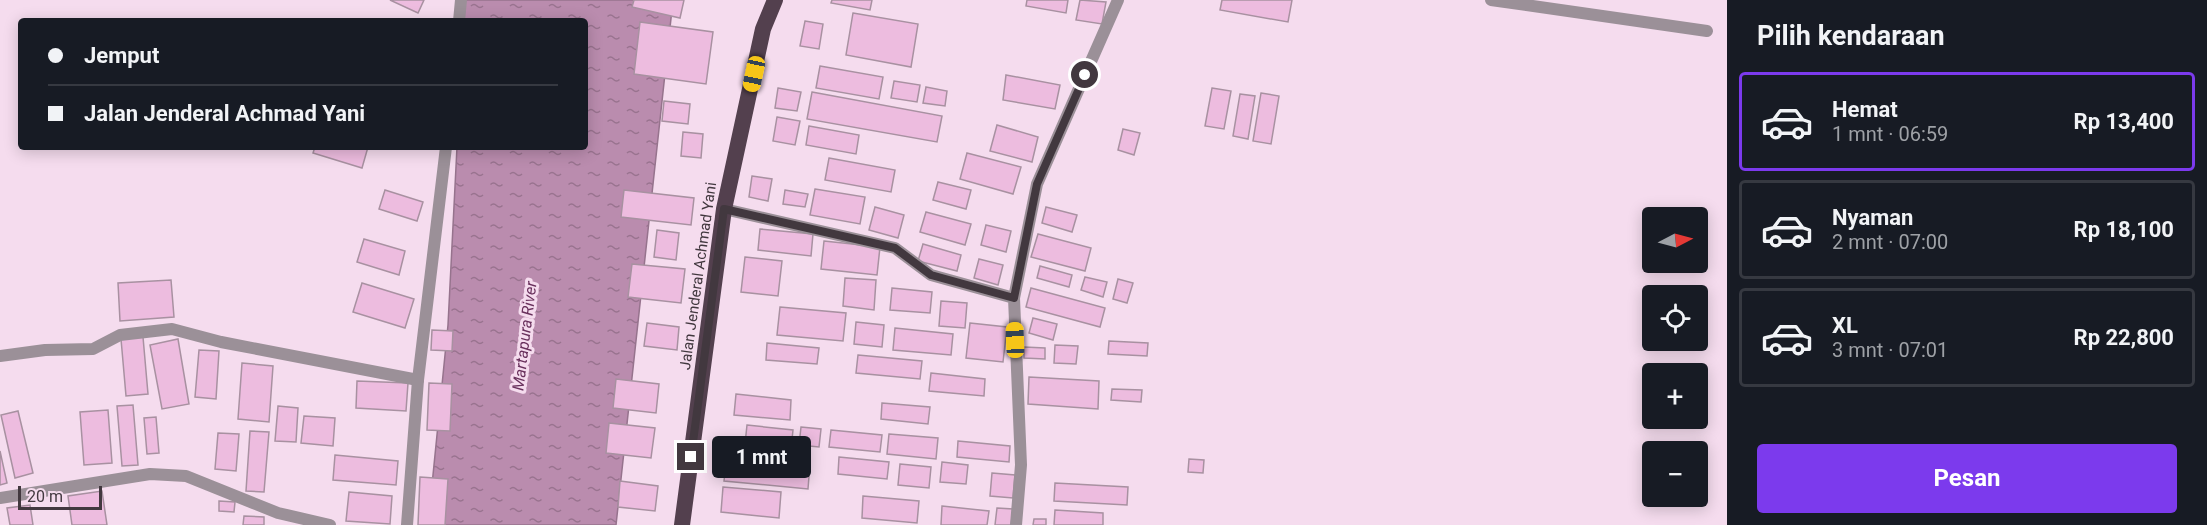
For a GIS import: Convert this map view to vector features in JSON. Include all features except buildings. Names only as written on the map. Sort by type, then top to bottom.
[{"type":"highway","name":"Jalan Jenderal Achmad Yani","points":[[682,525],[724,209],[763,29],[775,0]]},
{"type":"street","points":[[459,18],[460,0]]},
{"type":"street","points":[[1016,525],[1021,465],[1014,298],[1037,184],[1118,0]]},
{"type":"street","points":[[1491,0],[1707,32]]},
{"type":"street","points":[[407,525],[418,380],[446,150]]},
{"type":"street","points":[[724,209],[895,248],[931,275],[1014,298]]},
{"type":"street","points":[[0,356],[45,350],[93,349],[120,335],[172,329],[221,342],[418,380]]},
{"type":"street","points":[[0,498],[150,474],[186,476],[278,513],[330,525]]},
{"type":"water","name":"Martapura River","points":[[465,0],[673,0],[616,525],[428,525],[448,325],[457,150],[588,150],[588,18],[464,18]]},
{"type":"route","points":[[691,457],[724,209],[895,248],[931,275],[1014,298],[1037,184],[1085,75]]}]
